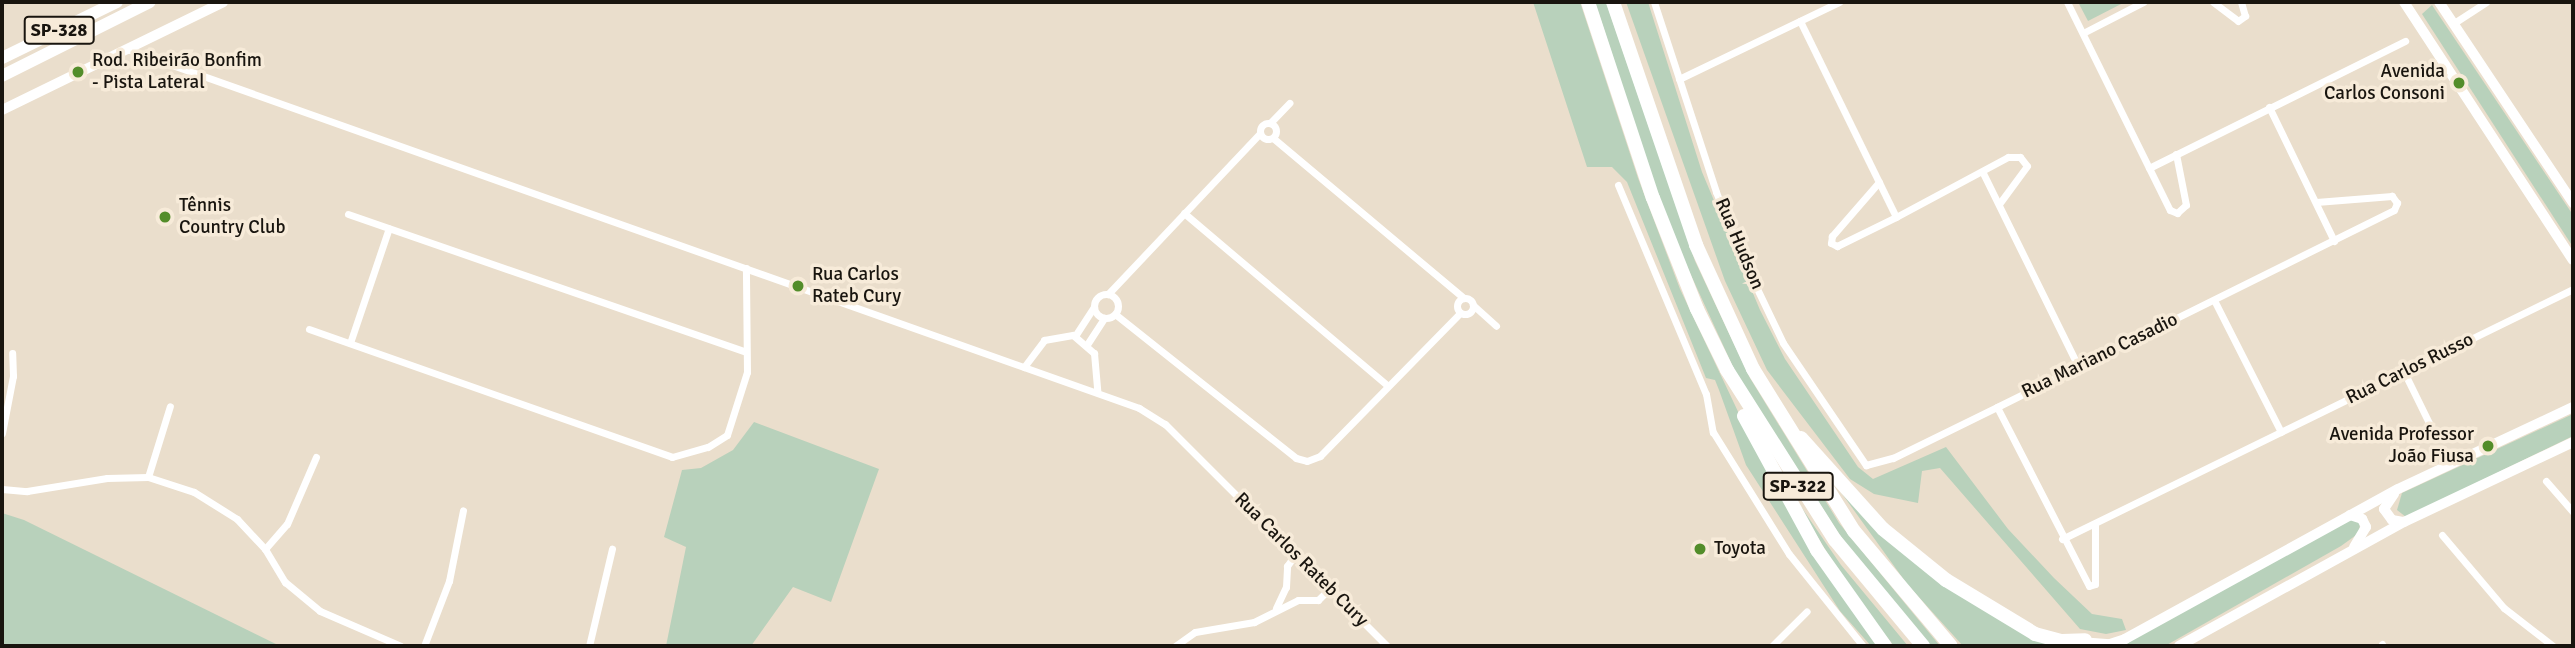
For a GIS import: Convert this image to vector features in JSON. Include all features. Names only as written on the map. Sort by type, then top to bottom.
[{"type":"highway","name":"SP-328","points":[[2,58],[117,2]]},
{"type":"highway","name":"SP-328","points":[[2,76],[149,2]]},
{"type":"highway","name":"SP-322","points":[[1588,2],[1653,198],[1697,309],[1727,370],[1801,491],[1871,587],[1923,646]]},
{"type":"highway","name":"SP-322","points":[[1613,2],[1696,245],[1753,369],[1854,531],[1951,646]]},
{"type":"highway","points":[[1697,309],[1772,473],[1836,580],[1885,646]]},
{"type":"highway","points":[[1753,369],[1832,475],[1913,555],[1945,580],[2035,634],[2062,641],[2085,640]]},
{"type":"main road","points":[[2,110],[223,2]]},
{"type":"main road","points":[[2439,2],[2573,203]]},
{"type":"main road","points":[[2408,3],[2573,260]]},
{"type":"main road","points":[[2070,646],[2085,640],[2112,645],[2398,489],[2573,407]]},
{"type":"main road","points":[[2179,646],[2404,522],[2573,442]]},
{"type":"main road","points":[[2398,489],[2384,509],[2392,520],[2404,522]]},
{"type":"main road","points":[[2350,515],[2362,519],[2366,527],[2350,552]]},
{"type":"street","name":"Rua Hudson","points":[[1654,2],[1750,274],[1783,343],[1866,465]]},
{"type":"street","points":[[1679,79],[1839,2]]},
{"type":"street","points":[[2067,2],[2170,210],[2177,214],[2186,205],[2176,154]]},
{"type":"street","points":[[2083,33],[2143,2]]},
{"type":"street","points":[[2213,2],[2238,21],[2245,16],[2241,2]]},
{"type":"street","points":[[2454,23],[2486,2]]},
{"type":"street","points":[[1800,21],[1896,217]]},
{"type":"street","points":[[2149,168],[2405,41]]},
{"type":"street","name":"Rua Carlos Rateb Cury","points":[[127,49],[1097,391],[1165,424],[1387,646]]},
{"type":"street","points":[[1075,336],[1098,298],[1108,294],[1260,133],[1262,125],[1270,123],[1289,103]]},
{"type":"street","points":[[2269,107],[2334,241]]},
{"type":"street","points":[[1270,123],[1276,128],[1273,138]]},
{"type":"street","points":[[1260,133],[1265,139],[1273,138],[1496,326]]},
{"type":"street","points":[[1879,182],[1832,236],[1831,243],[1837,246],[1983,173],[2008,157],[2020,157],[2027,166],[1999,204]]},
{"type":"street","points":[[1983,173],[2078,366]]},
{"type":"street","points":[[1618,186],[1706,394],[1713,432],[1789,554],[1863,646]]},
{"type":"street","name":"Rua Mariano Casadio","points":[[1866,465],[1893,458],[2334,241],[2394,210],[2397,203],[2392,196],[2316,202]]},
{"type":"street","points":[[1184,213],[1388,386]]},
{"type":"street","points":[[348,215],[744,351]]},
{"type":"street","points":[[350,343],[389,228]]},
{"type":"street","points":[[309,329],[671,457],[708,447],[727,435],[747,372],[744,351],[746,268]]},
{"type":"street","name":"Rua Carlos Russo","points":[[2062,539],[2573,289]]},
{"type":"street","points":[[1108,294],[1118,303],[1115,314]]},
{"type":"street","points":[[1460,313],[1457,303],[1464,298]]},
{"type":"street","points":[[2214,300],[2281,432]]},
{"type":"street","points":[[1115,314],[1296,458],[1307,461],[1320,456],[1460,313],[1470,313],[1473,305]]},
{"type":"street","points":[[1094,307],[1104,318]]},
{"type":"street","points":[[1088,343],[1104,318],[1115,314]]},
{"type":"street","points":[[1024,367],[1045,340],[1075,336],[1088,343],[1099,365],[1097,391]]},
{"type":"street","points":[[2,433],[13,376],[12,353]]},
{"type":"street","points":[[2404,372],[2432,429]]},
{"type":"street","points":[[148,477],[170,406]]},
{"type":"street","points":[[1997,407],[2085,582],[2095,584],[2095,524]]},
{"type":"street","points":[[265,549],[287,524],[316,457]]},
{"type":"street","points":[[2,489],[27,491],[107,478],[148,477],[194,492],[237,519],[265,549],[285,582],[320,611],[401,646]]},
{"type":"street","points":[[2546,481],[2573,512]]},
{"type":"street","points":[[424,646],[449,581],[463,510]]},
{"type":"street","points":[[2442,535],[2504,608],[2553,646]]},
{"type":"street","points":[[589,646],[612,549]]},
{"type":"street","points":[[1275,609],[1286,587],[1287,566],[1295,555]]},
{"type":"street","points":[[1286,587],[1298,600]]},
{"type":"street","points":[[1175,646],[1195,632],[1254,622],[1275,609],[1298,600],[1318,600],[1329,589]]},
{"type":"street","points":[[1772,646],[1807,611]]},
{"type":"green space","points":[[1533,2],[1580,2],[1638,178],[1680,289],[1751,439],[1879,646],[1871,646],[1840,611],[1746,465],[1715,380],[1706,378],[1627,182],[1612,167],[1587,167]]},
{"type":"green space","points":[[1595,2],[1606,2],[1695,261],[1750,378],[1839,523],[1940,646],[1928,646],[1858,563],[1739,380],[1668,225]]},
{"type":"green space","points":[[1626,2],[1648,2],[1702,172],[1760,310],[1785,359],[1858,467],[1873,479],[1946,447],[2008,529],[2054,578],[2092,614],[2122,619],[2126,630],[2106,634],[2080,629],[1940,468],[1922,471],[1918,503],[1874,494],[1850,479],[1767,370],[1725,281]]},
{"type":"green space","points":[[2078,2],[2125,2],[2088,21]]},
{"type":"green space","points":[[2432,5],[2573,215],[2573,247],[2422,14]]},
{"type":"green space","points":[[2573,414],[2573,436],[2406,517],[2397,510],[2402,493]]},
{"type":"green space","points":[[754,422],[879,469],[831,602],[793,587],[751,646],[666,646],[686,547],[664,537],[682,470],[701,468],[733,450]]},
{"type":"green space","points":[[1782,479],[1841,565],[1908,646],[1894,646],[1852,593]]},
{"type":"green space","points":[[1835,484],[1872,524],[2060,646],[1963,646],[1907,584]]},
{"type":"green space","points":[[2,513],[24,520],[280,646],[2,646]]},
{"type":"green space","points":[[2351,519],[2360,523],[2359,533],[2341,546],[2165,646],[2123,645]]},
{"type":"place","name":"Rod. Ribeirão Bonfim - Pista Lateral","points":[[78,72]]},
{"type":"place","name":"Avenida Carlos Consoni","points":[[2459,83]]},
{"type":"place","name":"Tênnis Country Club","points":[[165,217]]},
{"type":"place","name":"Rua Carlos Rateb Cury","points":[[798,286]]},
{"type":"place","name":"Avenida Professor João Fiusa","points":[[2488,446]]},
{"type":"place","name":"Toyota","points":[[1700,549]]}]
